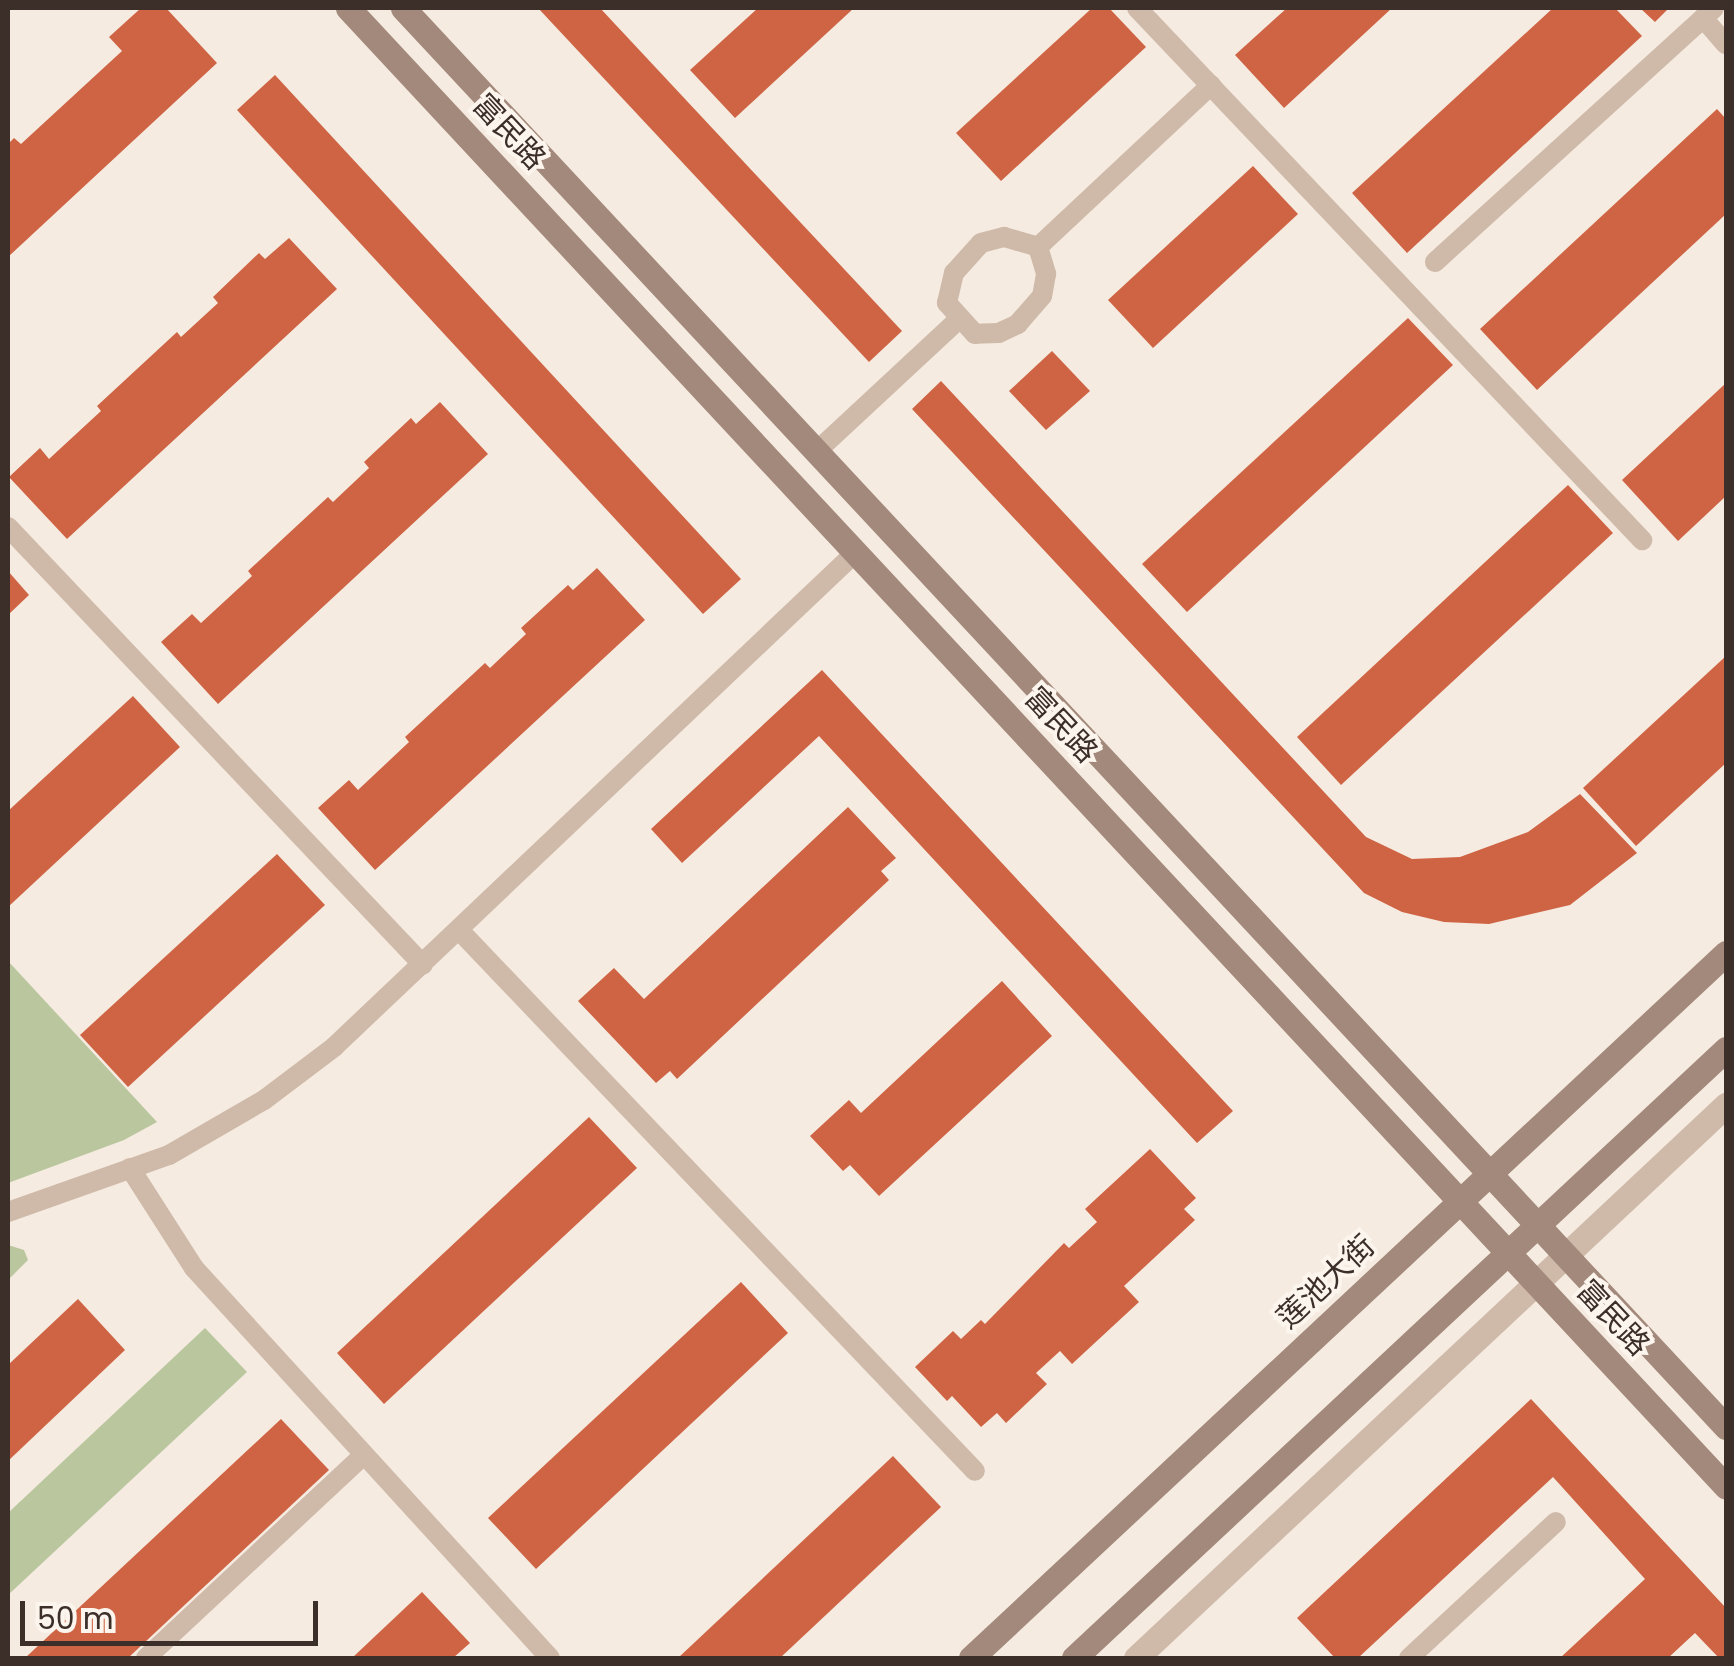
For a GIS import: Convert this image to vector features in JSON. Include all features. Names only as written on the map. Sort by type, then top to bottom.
[{"type":"street","name":"富民路","points":[[348,8],[1726,1487]]},
{"type":"street","name":"富民路","points":[[402,8],[1726,1427]]},
{"type":"street","name":"莲池大街","points":[[971,1658],[1726,953]]},
{"type":"street","points":[[1074,1658],[1726,1050]]},
{"type":"street","points":[[1136,1658],[1726,1105]]},
{"type":"lane","points":[[1138,8],[1642,540]]},
{"type":"lane","points":[[1435,262],[1709,13],[1726,44]]},
{"type":"lane","points":[[1038,247],[1211,85]]},
{"type":"lane","points":[[1004,238],[1038,247],[1046,274],[1042,296],[1031,313],[999,333],[975,334],[947,303],[954,273],[962,260],[981,243],[1004,238]]},
{"type":"lane","points":[[817,452],[960,318]]},
{"type":"lane","points":[[8,527],[423,965]]},
{"type":"lane","points":[[8,1212],[169,1155],[264,1100],[334,1047],[856,552]]},
{"type":"lane","points":[[460,930],[975,1471]]},
{"type":"lane","points":[[130,1168],[194,1268],[550,1658]]},
{"type":"lane","points":[[146,1658],[364,1455]]},
{"type":"lane","points":[[1409,1658],[1556,1522]]},
{"type":"green space","points":[[8,961],[157,1122],[124,1140],[8,1183]]},
{"type":"green space","points":[[8,1245],[24,1250],[28,1260],[8,1280]]},
{"type":"green space","points":[[205,1328],[247,1372],[8,1595],[8,1513]]},
{"type":"building","points":[[141,8],[166,8],[217,63],[8,257],[8,144],[14,138],[21,144],[122,51],[109,37]]},
{"type":"building","points":[[538,8],[600,8],[902,331],[869,362]]},
{"type":"building","points":[[758,8],[854,8],[735,118],[690,70]]},
{"type":"building","points":[[1092,8],[1109,8],[1146,47],[1001,181],[956,133]]},
{"type":"building","points":[[1287,8],[1392,8],[1284,108],[1235,55]]},
{"type":"building","points":[[1553,8],[1615,8],[1642,36],[1407,253],[1352,193]]},
{"type":"building","points":[[1640,8],[1669,8],[1655,22]]},
{"type":"building","points":[[275,75],[741,579],[703,614],[237,110]]},
{"type":"building","points":[[1717,109],[1726,119],[1726,214],[1537,390],[1480,329]]},
{"type":"building","points":[[1253,166],[1298,214],[1153,348],[1108,300]]},
{"type":"building","points":[[289,238],[337,289],[67,539],[9,477],[40,448],[49,459],[101,411],[97,406],[177,332],[181,337],[218,303],[213,297],[259,253],[265,259]]},
{"type":"building","points":[[1408,318],[1453,365],[1187,612],[1142,564]]},
{"type":"building","points":[[1052,351],[1090,391],[1046,430],[1009,391]]},
{"type":"building","points":[[941,381],[1366,837],[1412,859],[1460,857],[1528,832],[1580,794],[1637,853],[1570,905],[1489,924],[1444,922],[1402,912],[1364,893],[912,409]]},
{"type":"building","points":[[1726,383],[1726,496],[1678,541],[1622,480]]},
{"type":"building","points":[[440,402],[488,454],[218,704],[161,642],[192,614],[201,623],[252,576],[248,571],[328,497],[333,502],[369,468],[364,462],[411,418],[416,424]]},
{"type":"building","points":[[1568,485],[1613,533],[1341,785],[1297,737]]},
{"type":"building","points":[[597,568],[645,620],[375,870],[318,808],[349,780],[358,790],[409,742],[405,737],[485,663],[490,668],[526,634],[521,628],[568,585],[573,590]]},
{"type":"building","points":[[8,571],[29,595],[8,615]]},
{"type":"building","points":[[1726,656],[1726,763],[1636,846],[1583,788]]},
{"type":"building","points":[[822,670],[1233,1111],[1197,1143],[819,736],[682,863],[651,829]]},
{"type":"building","points":[[133,696],[180,747],[8,907],[8,811]]},
{"type":"building","points":[[848,807],[896,858],[881,871],[889,880],[677,1079],[670,1071],[656,1083],[578,1001],[614,968],[644,999]]},
{"type":"building","points":[[277,854],[325,905],[128,1087],[80,1035]]},
{"type":"building","points":[[1002,981],[1052,1036],[879,1196],[850,1165],[843,1171],[810,1136],[849,1100],[861,1113]]},
{"type":"building","points":[[589,1117],[637,1168],[384,1404],[337,1353]]},
{"type":"building","points":[[1150,1149],[1196,1198],[1184,1209],[1195,1220],[1124,1286],[1139,1302],[1072,1364],[1060,1351],[1036,1373],[1047,1384],[1006,1423],[997,1413],[981,1427],[952,1396],[947,1401],[915,1367],[953,1331],[961,1339],[981,1320],[985,1324],[1064,1243],[1069,1248],[1097,1222],[1085,1209]]},
{"type":"building","points":[[741,1282],[788,1333],[536,1569],[488,1518]]},
{"type":"building","points":[[78,1299],[125,1350],[8,1461],[8,1365]]},
{"type":"building","points":[[1531,1399],[1726,1608],[1726,1658],[1719,1658],[1695,1633],[1668,1658],[1560,1658],[1645,1579],[1553,1477],[1358,1658],[1335,1658],[1297,1618]]},
{"type":"building","points":[[281,1419],[329,1470],[128,1658],[25,1658]]},
{"type":"building","points":[[893,1456],[941,1507],[780,1658],[678,1658]]},
{"type":"building","points":[[422,1592],[470,1643],[453,1658],[352,1658]]}]
